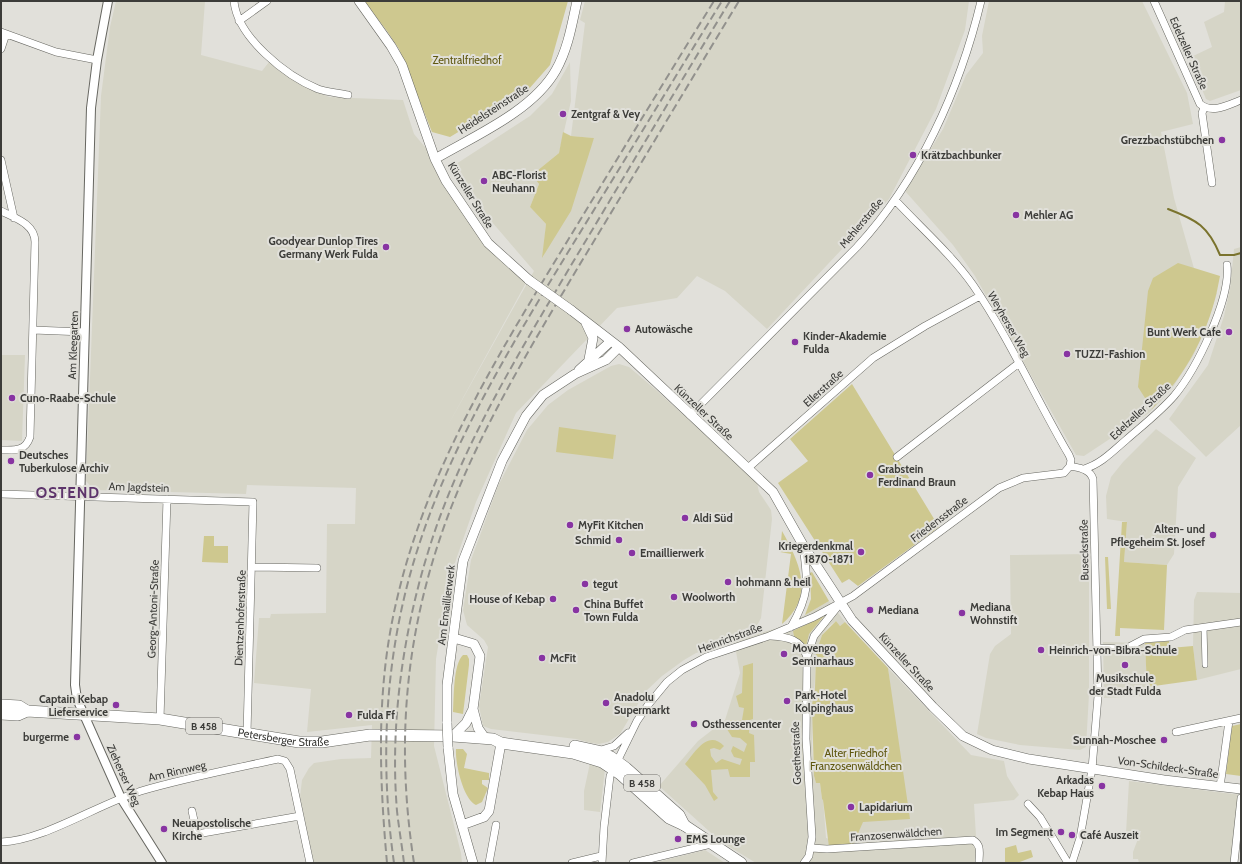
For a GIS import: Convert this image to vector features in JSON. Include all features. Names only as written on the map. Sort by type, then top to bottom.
[{"type":"main road","name":"Künzeller Straße","points":[[359,1],[391,46],[402,65],[435,160],[446,181],[484,238],[506,261],[529,280],[586,321],[619,348],[773,492],[803,545],[840,603],[874,645],[963,736],[985,747],[1007,754],[1092,769]]},
{"type":"main road","name":"Heidelsteinstraße","points":[[435,160],[528,104],[541,91],[561,60],[578,1]]},
{"type":"main road","points":[[586,321],[592,338],[589,359]]},
{"type":"main road","name":"Am Emaillierwerk","points":[[575,374],[589,359],[611,341]]},
{"type":"main road","name":"Am Emaillierwerk","points":[[473,863],[453,794],[446,723],[447,685],[463,561],[502,462],[532,407],[547,392],[575,374],[606,360],[619,348]]},
{"type":"main road","points":[[453,736],[466,723],[473,708],[479,653],[474,644],[454,638]]},
{"type":"main road","name":"Petersberger Straße","points":[[1,705],[18,706],[27,711],[160,719],[287,741],[308,743],[370,735],[453,736],[493,740],[581,754],[615,765]]},
{"type":"main road","points":[[462,825],[482,818],[489,811],[493,740],[478,728],[473,708]]},
{"type":"main road","name":"Petersberger Straße","points":[[1,714],[18,715],[27,711]]},
{"type":"main road","name":"Petersberger Straße","points":[[493,740],[502,736],[598,751],[679,815],[684,825],[741,863]]},
{"type":"main road","name":"Von-Schildeck-Straße","points":[[1092,769],[1164,780],[1241,789]]},
{"type":"street","name":"Am Kleegarten","points":[[84,714],[76,696],[74,676],[91,108],[97,60],[108,1]]},
{"type":"street","points":[[234,1],[239,21],[251,38],[283,68],[318,88],[348,95]]},
{"type":"street","points":[[239,21],[267,1]]},
{"type":"street","name":"Mehlerstraße","points":[[690,415],[857,247],[883,218],[924,152],[945,109],[970,40],[981,1]]},
{"type":"street","name":"Edelzeller Straße","points":[[1154,1],[1197,100],[1204,108]]},
{"type":"street","points":[[1,49],[3,33],[56,52],[97,60]]},
{"type":"street","points":[[1212,183],[1202,113],[1204,108],[1213,109],[1241,100]]},
{"type":"street","points":[[1,160],[14,218]]},
{"type":"street","name":"Weyherser Weg","points":[[895,200],[960,270],[980,296],[1019,363],[1068,454],[1071,463],[1070,466]]},
{"type":"street","points":[[1,212],[31,228],[35,235],[30,437],[25,447],[21,449],[1,450]]},
{"type":"street","name":"Edelzeller Straße","points":[[1084,469],[1100,463],[1162,408],[1180,388],[1199,357],[1215,322],[1226,285],[1227,265]]},
{"type":"street","name":"Ellerstraße","points":[[748,468],[873,358],[925,326],[980,296]]},
{"type":"street","points":[[33,330],[84,332]]},
{"type":"street","points":[[897,457],[1019,363]]},
{"type":"street","points":[[1070,466],[1084,469]]},
{"type":"street","name":"Friedensstraße","points":[[840,603],[853,596],[999,488],[1023,478],[1067,471],[1070,466]]},
{"type":"street","name":"Buseckstraße","points":[[1072,863],[1080,838],[1092,769],[1098,696],[1094,491],[1092,476],[1084,469]]},
{"type":"street","name":"Am Jagdstein","points":[[1,494],[253,502]]},
{"type":"street","name":"Georg-Antoni-Straße","points":[[160,719],[167,499]]},
{"type":"street","name":"Dientzenhoferstraße","points":[[247,734],[253,502]]},
{"type":"street","points":[[791,627],[802,607],[806,593],[807,577],[803,545]]},
{"type":"street","points":[[252,567],[317,568]]},
{"type":"street","name":"Goethestraße","points":[[804,863],[809,856],[812,837],[806,739],[807,657],[814,636],[840,603]]},
{"type":"street","name":"Heinrichstraße","points":[[602,859],[608,783],[615,765],[633,729],[655,695],[667,682],[682,670],[717,652],[769,636],[840,603]]},
{"type":"street","points":[[1097,648],[1125,649],[1144,639],[1171,637],[1182,631],[1241,622]]},
{"type":"street","points":[[1204,627],[1205,665]]},
{"type":"street","points":[[769,636],[794,640],[801,646],[807,657]]},
{"type":"street","name":"Zieherser Weg","points":[[84,714],[121,798],[162,863]]},
{"type":"street","points":[[1176,732],[1241,718]]},
{"type":"street","points":[[1220,787],[1229,721]]},
{"type":"street","name":"Heinrichstraße","points":[[598,751],[614,746],[633,729]]},
{"type":"street","name":"Am Rinnweg","points":[[1,842],[20,840],[36,835],[121,798],[141,791],[278,759],[285,761],[290,768],[300,816]]},
{"type":"street","points":[[1234,863],[1241,798]]},
{"type":"street","points":[[1028,804],[1040,817],[1068,863]]},
{"type":"street","points":[[192,811],[197,834],[300,816],[310,863]]},
{"type":"street","points":[[489,863],[496,825]]},
{"type":"street","name":"Franzosenwäldchen","points":[[811,848],[827,849],[973,840],[978,843],[979,863]]},
{"type":"street","points":[[633,863],[712,844]]},
{"type":"street","name":"Goethestraße","points":[[811,848],[812,863]]},
{"type":"street","points":[[572,863],[602,859]]},
{"type":"shaded area","points":[[116,1],[205,1],[201,55],[262,71],[269,62],[302,85],[329,97],[403,100],[414,134],[435,159],[474,225],[527,281],[447,427],[534,271],[473,200],[456,172],[456,164],[530,116],[552,94],[570,62],[571,101],[559,153],[532,175],[539,184],[530,207],[546,224],[543,257],[594,138],[571,136],[585,23],[580,20],[585,1],[969,1],[965,30],[936,109],[889,199],[767,329],[725,291],[697,276],[677,298],[617,308],[516,413],[476,502],[449,580],[436,659],[434,746],[461,853],[462,863],[314,863],[300,797],[302,780],[309,768],[314,763],[341,759],[371,758],[372,725],[307,732],[311,689],[254,683],[259,618],[270,618],[271,614],[326,613],[327,524],[355,524],[356,488],[247,485],[246,494],[94,490],[86,481],[101,96],[110,27]]},
{"type":"shaded area","points":[[989,1],[1142,1],[1187,93],[1193,124],[1161,132],[1174,198],[1195,272],[1217,293],[1205,330],[1193,356],[1171,390],[1149,413],[1084,456],[1076,455],[975,276],[953,245],[905,191],[943,129],[966,75],[983,53],[982,36]]},
{"type":"shaded area","points":[[1225,1],[1241,1],[1241,90],[1210,101],[1206,99],[1189,58],[1212,47],[1204,22],[1224,12]]},
{"type":"shaded area","points":[[1241,247],[1241,425],[1206,457],[1169,419],[1208,365],[1224,316],[1230,289],[1234,249]]},
{"type":"shaded area","name":"Cuno-Raabe-Schule","points":[[1,355],[25,355],[22,441],[1,440]]},
{"type":"shaded area","points":[[619,364],[629,367],[746,472],[757,483],[759,492],[771,510],[772,519],[761,618],[752,635],[786,626],[829,601],[845,622],[840,626],[836,621],[829,626],[822,635],[816,653],[812,746],[814,776],[816,783],[820,783],[823,799],[826,838],[853,845],[896,733],[888,668],[971,755],[1004,761],[1007,776],[1019,795],[1014,800],[974,804],[976,836],[975,863],[756,863],[720,841],[659,786],[698,741],[725,720],[740,673],[734,641],[696,653],[662,676],[645,692],[620,734],[608,742],[599,744],[591,743],[576,739],[491,729],[483,726],[479,706],[488,647],[484,640],[467,625],[463,610],[471,560],[498,486],[527,430],[548,405],[568,390],[611,366]]},
{"type":"shaded area","points":[[1156,429],[1196,458],[1178,487],[1174,554],[1167,565],[1124,562],[1127,522],[1107,519],[1106,496],[1111,477],[1123,462]]},
{"type":"shaded area","name":"Heinrich-von-Bibra-Schule","points":[[1089,554],[1089,694],[1086,747],[1080,750],[1020,745],[986,738],[977,734],[990,654],[995,646],[1011,634],[1010,555]]},
{"type":"shaded area","points":[[1197,592],[1241,593],[1241,669],[1197,680],[1193,646],[1194,600]]},
{"type":"shaded area","name":"Musikschule der Stadt Fulda","points":[[1103,642],[1145,643],[1147,687],[1144,696],[1104,698]]},
{"type":"shaded area","points":[[590,763],[605,769],[600,812],[584,810],[584,791]]},
{"type":"shaded area","points":[[1129,781],[1241,795],[1237,863],[1139,863],[1138,859],[1133,859],[1133,852],[1141,831],[1126,833]]},
{"type":"shaded area","points":[[705,850],[725,863],[653,863]]},
{"type":"green space","name":"Zentralfriedhof","points":[[364,1],[568,1],[550,65],[528,90],[450,137],[432,132],[399,49]]},
{"type":"green space","points":[[563,132],[571,136],[594,138],[571,211],[542,258],[546,224],[530,207],[539,184],[532,175],[559,153]]},
{"type":"green space","points":[[1178,263],[1220,276],[1210,317],[1195,350],[1176,381],[1152,409],[1138,387],[1148,291],[1153,278]]},
{"type":"green space","points":[[852,384],[939,527],[858,586],[849,579],[842,583],[778,483],[808,461],[790,439]]},
{"type":"green space","points":[[559,427],[616,435],[613,459],[556,452]]},
{"type":"green space","points":[[1122,522],[1127,522],[1124,562],[1167,565],[1164,630],[1120,628],[1120,636],[1115,636]]},
{"type":"green space","points":[[782,531],[789,543],[799,567],[801,591],[798,602],[792,613],[782,624],[791,554],[780,552]]},
{"type":"green space","points":[[204,536],[214,536],[214,546],[228,546],[228,563],[202,562]]},
{"type":"green space","points":[[1105,557],[1108,557],[1111,609],[1107,609]]},
{"type":"green space","points":[[812,572],[829,601],[805,615],[811,599],[810,573]]},
{"type":"green space","points":[[824,616],[809,634],[806,646],[794,636],[793,631]]},
{"type":"green space","name":"Alter Friedhof Franzosenwäldchen","points":[[836,621],[840,626],[845,622],[888,668],[910,819],[863,822],[853,845],[829,847],[820,783],[816,783],[814,776],[812,705],[815,688],[816,653],[822,635]]},
{"type":"green space","points":[[1169,641],[1170,648],[1193,646],[1197,680],[1147,687],[1145,643]]},
{"type":"green space","points":[[463,655],[467,655],[469,665],[463,714],[453,712],[457,666]]},
{"type":"green space","points":[[753,663],[753,719],[750,720],[749,733],[754,735],[755,762],[750,762],[750,777],[730,777],[728,769],[711,770],[713,792],[718,798],[714,801],[705,785],[685,764],[702,744],[713,740],[718,741],[724,746],[720,750],[714,748],[710,749],[711,756],[716,763],[722,759],[740,765],[742,759],[734,757],[731,751],[733,746],[744,752],[747,744],[740,738],[732,737],[725,726],[731,720],[742,720],[744,708],[739,707],[736,696],[742,693],[743,666]]},
{"type":"green space","points":[[1241,724],[1241,776],[1226,774],[1232,726]]},
{"type":"green space","points":[[456,749],[463,749],[467,754],[464,768],[489,773],[489,780],[482,780],[482,784],[488,788],[482,802],[476,805],[467,796],[461,780],[458,771]]},
{"type":"green space","points":[[1016,845],[1018,853],[1031,850],[1033,857],[1017,863],[1005,863],[1005,848]]},
{"type":"waterway","points":[[1168,209],[1187,217],[1200,225],[1211,237],[1220,255],[1234,255],[1241,253]]},
{"type":"railway","points":[[387,863],[381,763],[382,697],[385,664],[397,599],[410,551],[427,504],[446,458],[468,413],[516,325],[714,1]]},
{"type":"railway","points":[[394,863],[389,824],[386,744],[392,665],[398,625],[407,587],[418,548],[432,508],[467,429],[507,354],[722,1]]},
{"type":"railway","points":[[404,863],[397,811],[395,775],[398,701],[402,664],[417,592],[438,522],[467,453],[501,386],[576,257],[730,1]]},
{"type":"railway","points":[[414,863],[408,810],[405,759],[406,709],[411,660],[420,611],[432,562],[449,514],[469,465],[520,366],[739,1]]},
{"type":"place","name":"Zentgraf & Vey","points":[[563,114]]},
{"type":"place","name":"Grezzbachstübchen","points":[[1222,140]]},
{"type":"place","name":"Krätzbachbunker","points":[[913,155]]},
{"type":"place","name":"ABC-Florist Neuhann","points":[[484,181]]},
{"type":"place","name":"Mehler AG","points":[[1016,215]]},
{"type":"place","name":"Goodyear Dunlop Tires Germany Werk Fulda","points":[[386,247]]},
{"type":"place","name":"Autowäsche","points":[[627,329]]},
{"type":"place","name":"Bunt Werk Cafe","points":[[1229,332]]},
{"type":"place","name":"Kinder-Akademie Fulda","points":[[795,342]]},
{"type":"place","name":"TUZZI-Fashion","points":[[1067,354]]},
{"type":"place","name":"Cuno-Raabe-Schule","points":[[12,398]]},
{"type":"place","name":"Deutsches Tuberkulose Archiv","points":[[11,461]]},
{"type":"place","name":"Grabstein Ferdinand Braun","points":[[870,475]]},
{"type":"place","name":"Aldi Süd","points":[[685,518]]},
{"type":"place","name":"MyFit Kitchen","points":[[570,525]]},
{"type":"place","name":"Alten- und Pflegeheim St. Josef","points":[[1213,535]]},
{"type":"place","name":"Schmid","points":[[619,540]]},
{"type":"place","name":"Kriegerdenkmal 1870-1871","points":[[861,552]]},
{"type":"place","name":"Emaillierwerk","points":[[632,553]]},
{"type":"place","name":"hohmann & heil","points":[[728,582]]},
{"type":"place","name":"tegut","points":[[585,584]]},
{"type":"place","name":"Woolworth","points":[[674,597]]},
{"type":"place","name":"House of Kebap","points":[[553,599]]},
{"type":"place","name":"China Buffet Town Fulda","points":[[576,610]]},
{"type":"place","name":"Mediana","points":[[870,610]]},
{"type":"place","name":"Mediana Wohnstift","points":[[962,613]]},
{"type":"place","name":"Heinrich-von-Bibra-Schule","points":[[1041,650]]},
{"type":"place","name":"Movengo Seminarhaus","points":[[784,654]]},
{"type":"place","name":"McFit","points":[[542,658]]},
{"type":"place","name":"Musikschule der Stadt Fulda","points":[[1125,665]]},
{"type":"place","name":"Park-Hotel Kolpinghaus","points":[[787,701]]},
{"type":"place","name":"Anadolu Supermarkt","points":[[606,703]]},
{"type":"place","name":"Captain Kebap Lieferservice","points":[[116,705]]},
{"type":"place","name":"Fulda Ff","points":[[349,715]]},
{"type":"place","name":"Osthessencenter","points":[[694,724]]},
{"type":"place","name":"burgerme","points":[[77,737]]},
{"type":"place","name":"Sunnah-Moschee","points":[[1164,740]]},
{"type":"place","name":"Arkadas Kebap Haus","points":[[1102,786]]},
{"type":"place","name":"Lapidarium","points":[[851,807]]},
{"type":"place","name":"Neuapostolische Kirche","points":[[164,829]]},
{"type":"place","name":"Im Segment","points":[[1061,832]]},
{"type":"place","name":"Café Auszeit","points":[[1072,835]]},
{"type":"place","name":"EMS Lounge","points":[[678,839]]},
{"type":"district","name":"OSTEND","points":[[68,493]]}]
